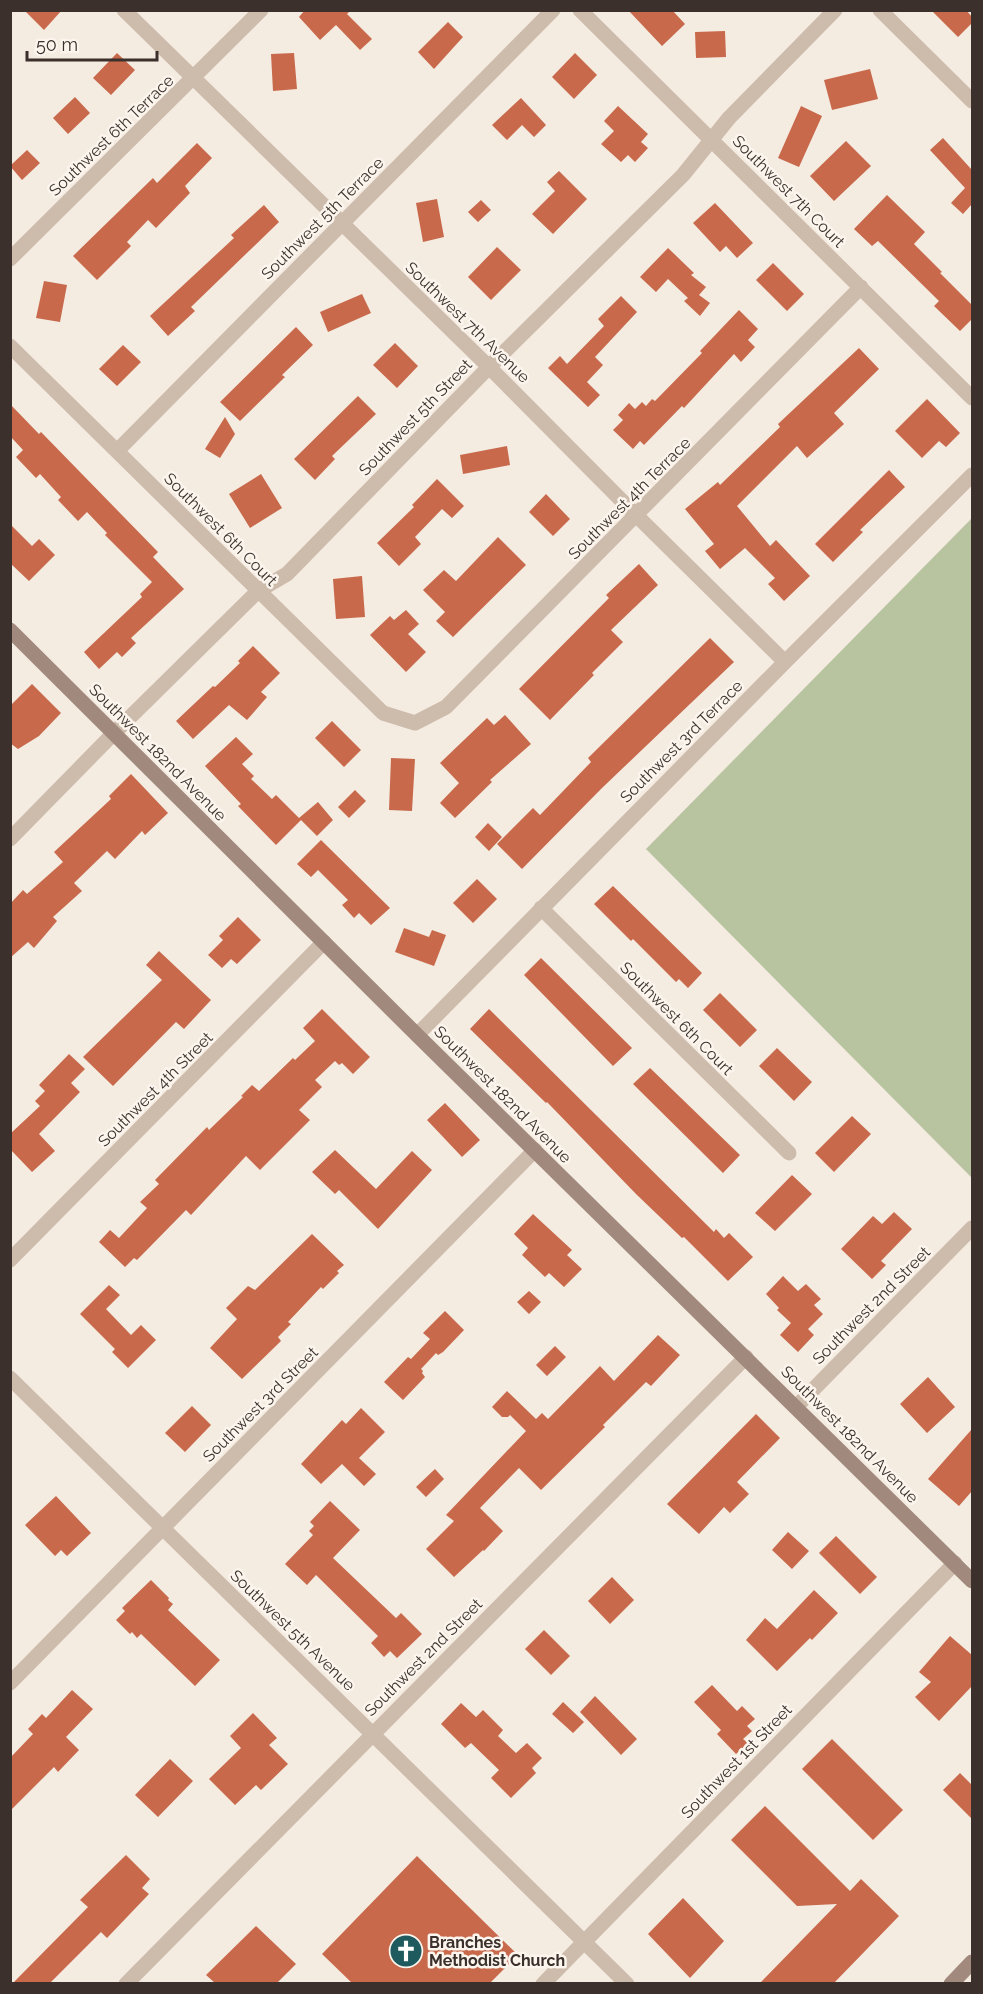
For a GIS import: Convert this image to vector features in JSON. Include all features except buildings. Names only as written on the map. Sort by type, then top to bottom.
[{"type":"street","name":"Southwest 7th Avenue","points":[[124,10],[489,366],[785,662]]},
{"type":"street","name":"Southwest 6th Terrace","points":[[10,259],[261,10]]},
{"type":"street","name":"Southwest 5th Terrace","points":[[117,451],[553,10]]},
{"type":"street","name":"Southwest 7th Court","points":[[580,10],[972,398]]},
{"type":"street","name":"Southwest 5th Street","points":[[10,839],[258,591],[287,574],[489,366],[683,175],[729,118],[835,10]]},
{"type":"street","points":[[880,10],[972,101]]},
{"type":"street","name":"Southwest 4th Terrace","points":[[415,723],[446,707],[861,287]]},
{"type":"street","name":"Southwest 6th Court","points":[[10,346],[383,713],[415,723]]},
{"type":"street","name":"Southwest 3rd Terrace","points":[[417,1035],[972,475]]},
{"type":"street","name":"Southwest 182nd Avenue","points":[[10,630],[417,1035],[972,1581]]},
{"type":"street","name":"Southwest 6th Court","points":[[541,909],[789,1153]]},
{"type":"street","name":"Southwest 4th Street","points":[[10,1260],[324,942]]},
{"type":"street","name":"Southwest 3rd Street","points":[[10,1683],[535,1150]]},
{"type":"street","name":"Southwest 2nd Street","points":[[796,1407],[972,1228]]},
{"type":"street","name":"Southwest 2nd Street","points":[[126,1983],[746,1357]]},
{"type":"street","name":"Southwest 5th Avenue","points":[[10,1378],[627,1983]]},
{"type":"street","name":"Southwest 1st Street","points":[[543,1983],[955,1563]]},
{"type":"street","points":[[951,1983],[972,1962]]},
{"type":"green space","points":[[972,518],[972,1178],[646,849]]},
{"type":"place","name":"Branches Methodist Church","points":[[406,1951]]}]
